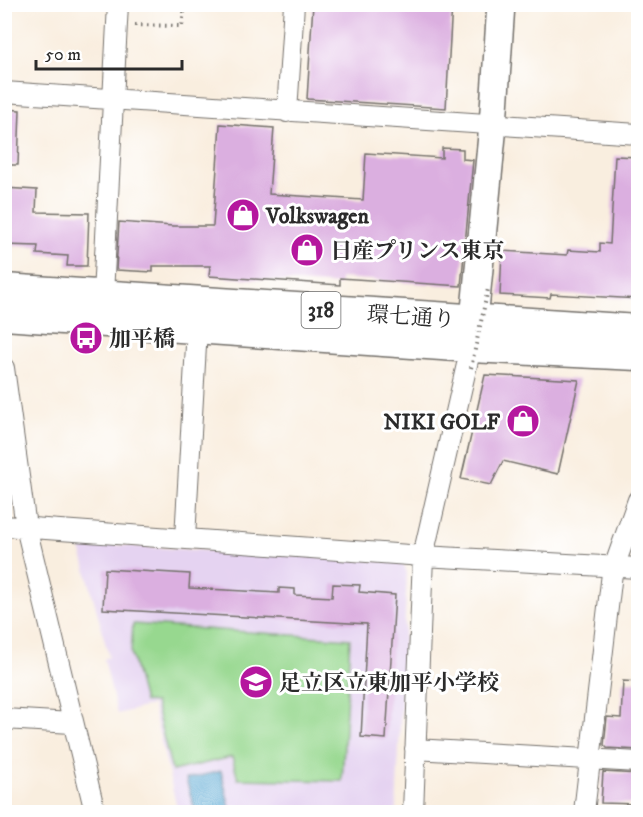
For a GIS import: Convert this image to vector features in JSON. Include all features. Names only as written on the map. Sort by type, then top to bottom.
[{"type":"main road","name":"環七通り","points":[[4,289],[103,295],[472,345],[639,330]]},
{"type":"main road","name":"環七通り","points":[[4,315],[639,355]]},
{"type":"street","points":[[287,112],[294,4]]},
{"type":"street","points":[[413,813],[423,556],[472,345],[493,125],[501,4]]},
{"type":"street","points":[[103,295],[118,14]]},
{"type":"street","points":[[4,92],[639,134]]},
{"type":"street","points":[[185,538],[197,328]]},
{"type":"street","points":[[4,368],[27,527],[95,813]]},
{"type":"street","points":[[584,813],[612,573],[639,500]]},
{"type":"street","points":[[4,526],[423,556],[639,568]]},
{"type":"street","points":[[4,719],[72,723]]},
{"type":"street","points":[[415,749],[639,762]]},
{"type":"path","points":[[118,14],[182,26],[185,4]]},
{"type":"path","points":[[472,345],[488,290]]},
{"type":"shaded area","name":"足立区立東加平小学校","points":[[79,543],[403,562],[407,573],[396,812],[178,812],[152,705],[117,714],[104,659],[109,657]]},
{"type":"green space","points":[[133,624],[350,639],[342,781],[238,779],[232,757],[172,771],[155,703],[144,702],[131,653]]},
{"type":"water","points":[[221,771],[231,812],[195,812],[186,779]]},
{"type":"building","points":[[313,4],[452,4],[446,108],[307,99]]},
{"type":"building","points":[[4,109],[20,110],[18,165],[4,165]]},
{"type":"building","points":[[220,124],[274,128],[269,194],[363,200],[366,153],[442,158],[442,148],[463,149],[463,159],[473,160],[461,286],[340,278],[340,285],[209,276],[210,266],[153,266],[153,272],[116,270],[119,222],[213,226]]},
{"type":"building","points":[[615,156],[639,157],[639,299],[551,294],[550,298],[500,295],[502,251],[567,255],[568,250],[600,252],[600,243],[610,244]]},
{"type":"building","points":[[4,188],[37,190],[36,212],[89,213],[87,266],[67,266],[68,256],[37,254],[38,246],[4,245]]},
{"type":"building","points":[[485,375],[579,380],[558,474],[503,461],[491,485],[461,479]]},
{"type":"building","points":[[105,569],[190,574],[189,588],[279,593],[279,588],[295,589],[295,595],[332,597],[333,584],[360,585],[359,592],[395,595],[386,739],[361,737],[367,624],[103,609]]},
{"type":"building","points":[[623,681],[639,682],[639,750],[607,748],[604,745],[607,717],[621,718]]},
{"type":"building","points":[[603,772],[639,774],[639,804],[601,803]]},
{"type":"place","name":"Volkswagen","points":[[243,215]]},
{"type":"place","name":"日産プリンス東京","points":[[307,250]]},
{"type":"place","name":"加平橋","points":[[86,338]]},
{"type":"place","name":"NIKI GOLF","points":[[523,421]]},
{"type":"place","name":"足立区立東加平小学校","points":[[256,682]]}]
